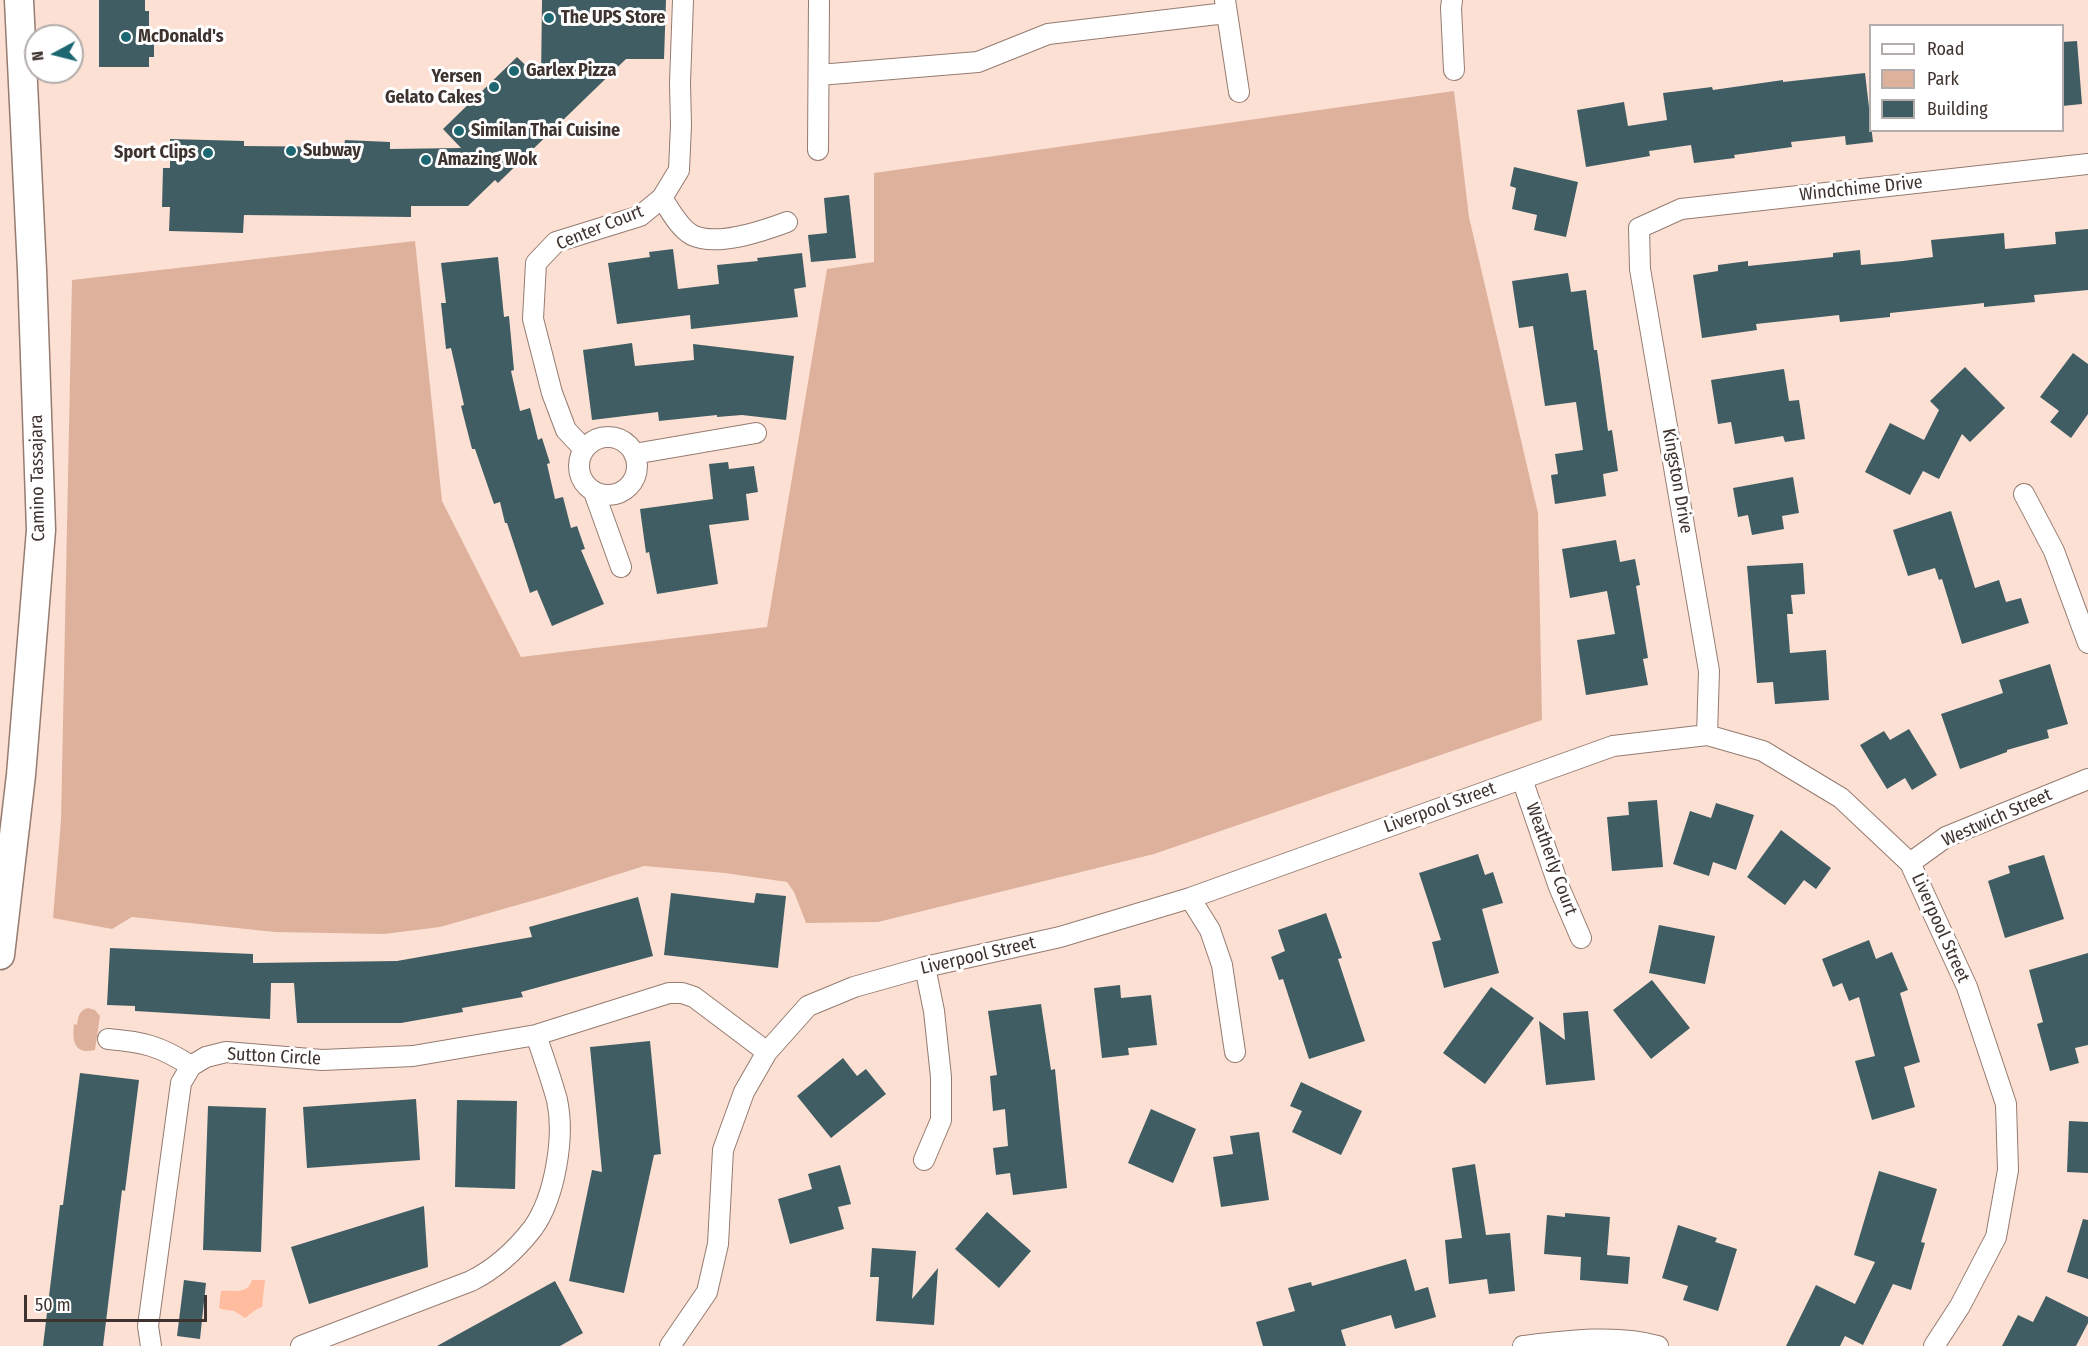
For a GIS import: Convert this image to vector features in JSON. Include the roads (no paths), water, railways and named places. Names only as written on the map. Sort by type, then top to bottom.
[{"type":"main road","name":"Camino Tassajara","points":[[0,956],[21,775],[41,530],[32,249],[19,0]]},
{"type":"street","name":"Center Court","points":[[584,449],[566,430],[549,383],[533,319],[536,263],[556,242],[640,216],[662,198],[679,170],[683,0]]},
{"type":"street","points":[[818,150],[819,0]]},
{"type":"street","points":[[1452,0],[1454,70]]},
{"type":"street","points":[[819,75],[978,62],[1048,34],[1226,6],[1239,93]]},
{"type":"street","name":"Windchime Drive","points":[[1639,228],[1681,209],[2088,164]]},
{"type":"street","points":[[662,198],[678,222],[692,234],[712,239],[751,235],[787,222]]},
{"type":"street","name":"Kingston Drive","points":[[1639,228],[1640,268],[1709,671],[1707,735]]},
{"type":"street","points":[[634,454],[756,434]]},
{"type":"street","points":[[604,437],[616,438],[627,444],[634,454],[637,466],[634,478],[627,488],[617,494],[605,495],[594,492],[584,484],[579,473],[579,460],[584,449],[593,441],[604,437]]},
{"type":"street","points":[[594,492],[621,567]]},
{"type":"street","points":[[2024,494],[2054,551],[2088,643]]},
{"type":"street","name":"Liverpool Street","points":[[670,1346],[707,1292],[718,1244],[723,1150],[744,1092],[767,1052],[808,1006],[854,987],[925,967],[1060,938],[1190,898],[1613,746],[1707,735],[1763,751],[1841,798],[1910,863],[1967,987],[2006,1104],[2008,1170],[1996,1237],[1959,1306],[1934,1346]]},
{"type":"street","name":"Weatherly Court","points":[[1522,779],[1559,887],[1581,938]]},
{"type":"street","name":"Westwich Street","points":[[1910,863],[1946,837],[2088,779]]},
{"type":"street","points":[[1190,898],[1210,930],[1222,965],[1235,1052]]},
{"type":"street","points":[[924,1160],[941,1120],[941,1077],[934,1011],[925,967]]},
{"type":"street","name":"Sutton Circle","points":[[191,1066],[206,1057],[226,1052],[322,1060],[413,1056],[536,1035],[669,993],[682,993],[694,997],[767,1052]]},
{"type":"street","points":[[301,1346],[487,1273],[501,1262],[534,1227],[558,1166],[560,1134],[557,1102],[536,1035]]},
{"type":"street","points":[[108,1039],[141,1042],[169,1052],[191,1066],[181,1083],[174,1130],[148,1326],[151,1346]]},
{"type":"street","points":[[1523,1346],[1579,1339],[1647,1343],[1658,1346]]},
{"type":"place","name":"The UPS Store","points":[[549,18]]},
{"type":"place","name":"McDonald's","points":[[126,37]]},
{"type":"place","name":"Garlex Pizza","points":[[514,71]]},
{"type":"place","name":"Yersen Gelato Cakes","points":[[494,87]]},
{"type":"place","name":"Similan Thai Cuisine","points":[[459,131]]},
{"type":"place","name":"Subway","points":[[291,151]]},
{"type":"place","name":"Sport Clips","points":[[208,153]]},
{"type":"place","name":"Amazing Wok","points":[[426,160]]}]
